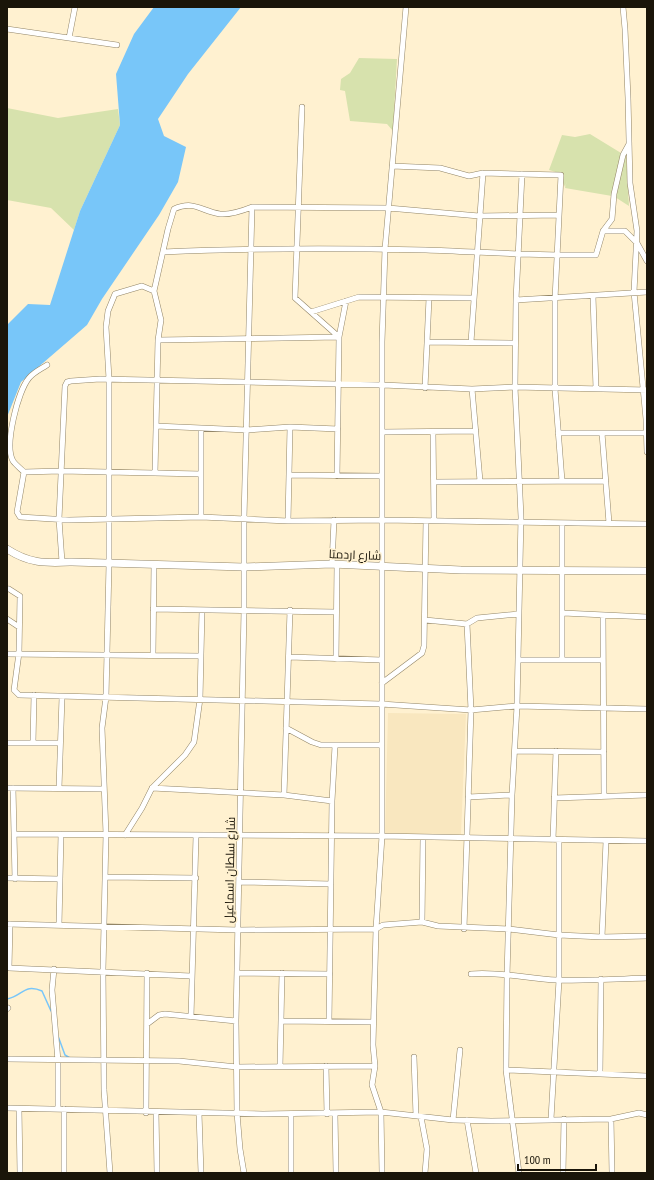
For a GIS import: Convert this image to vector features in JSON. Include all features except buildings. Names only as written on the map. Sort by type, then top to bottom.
[{"type":"main road","name":"شارع اردمتا","points":[[7,549],[28,561],[44,563],[62,562],[244,566],[335,565],[520,571],[647,571]]},
{"type":"street","points":[[69,38],[75,7]]},
{"type":"street","points":[[382,1173],[381,1112],[372,1085],[375,1066],[372,1045],[376,929],[382,836],[382,432],[384,297],[388,208],[406,7]]},
{"type":"street","points":[[623,7],[626,29],[630,184],[637,231],[634,292],[645,390],[647,452]]},
{"type":"street","points":[[7,29],[117,45]]},
{"type":"street","points":[[302,107],[297,208],[295,298],[340,338]]},
{"type":"street","points":[[163,252],[249,248],[296,248],[385,249],[557,256],[596,255],[603,231],[612,219],[614,194],[623,155],[629,144]]},
{"type":"street","points":[[392,166],[440,168],[468,176],[483,173],[561,175],[555,299],[555,389],[562,481]]},
{"type":"street","points":[[471,342],[483,173]]},
{"type":"street","points":[[519,1173],[516,1136],[512,1121],[506,1070],[507,976],[512,839],[512,795],[517,706],[521,522],[515,387],[517,255],[522,174]]},
{"type":"street","points":[[155,473],[158,340],[161,320],[154,291],[174,209],[185,204],[198,206],[208,211],[222,214],[238,213],[252,207],[388,208],[480,216],[559,215]]},
{"type":"street","name":"شارع سلطان اسماعيل","points":[[244,1173],[237,1113],[236,1021],[240,882],[244,518],[249,339],[249,248],[252,207]]},
{"type":"street","points":[[603,231],[625,231],[637,243],[647,261]]},
{"type":"street","points":[[110,1173],[104,1061],[103,970],[106,834],[102,728],[106,697],[109,473],[106,327],[108,311],[116,294],[142,286],[154,291]]},
{"type":"street","points":[[516,300],[555,299],[647,292]]},
{"type":"street","points":[[593,296],[596,389]]},
{"type":"street","points":[[311,312],[359,297],[474,298]]},
{"type":"street","points":[[425,388],[429,298]]},
{"type":"street","points":[[337,476],[340,338],[346,301]]},
{"type":"street","points":[[158,340],[340,338]]},
{"type":"street","points":[[427,342],[516,343]]},
{"type":"street","points":[[47,365],[35,373],[26,383],[13,423],[11,453],[13,461],[24,472],[61,470],[109,473],[201,474]]},
{"type":"street","points":[[62,562],[59,519],[65,386],[67,382],[108,379],[383,384],[425,388],[472,389],[515,387],[645,390]]},
{"type":"street","points":[[472,389],[480,481]]},
{"type":"street","points":[[156,426],[247,430],[290,428],[338,429]]},
{"type":"street","points":[[201,428],[201,517]]},
{"type":"street","points":[[288,521],[290,428]]},
{"type":"street","points":[[382,432],[476,431]]},
{"type":"street","points":[[433,432],[434,521]]},
{"type":"street","points":[[558,433],[647,433]]},
{"type":"street","points":[[602,433],[609,523]]},
{"type":"street","points":[[24,472],[18,516],[73,520],[201,517],[288,521],[382,520],[647,524]]},
{"type":"street","points":[[289,475],[382,476]]},
{"type":"street","points":[[434,482],[606,481]]},
{"type":"street","points":[[334,520],[336,659]]},
{"type":"street","points":[[382,683],[422,653],[425,620],[426,521]]},
{"type":"street","points":[[562,523],[562,660]]},
{"type":"street","points":[[153,654],[154,565]]},
{"type":"street","points":[[9,588],[20,596],[18,653],[14,690],[19,695],[381,704],[471,710],[517,706],[647,709]]},
{"type":"street","points":[[153,609],[290,610],[336,612]]},
{"type":"street","points":[[125,834],[142,808],[152,788],[185,755],[194,742],[200,699],[202,610]]},
{"type":"street","points":[[284,795],[290,610]]},
{"type":"street","points":[[562,613],[647,617]]},
{"type":"street","points":[[425,620],[467,624],[477,618],[519,614]]},
{"type":"street","points":[[603,615],[604,796]]},
{"type":"street","points":[[7,619],[19,627]]},
{"type":"street","points":[[464,929],[471,710],[467,624]]},
{"type":"street","points":[[7,654],[18,653],[107,656],[153,654],[200,656]]},
{"type":"street","points":[[288,657],[382,660]]},
{"type":"street","points":[[518,660],[603,660]]},
{"type":"street","points":[[33,743],[34,696]]},
{"type":"street","points":[[59,788],[62,697]]},
{"type":"street","points":[[286,728],[312,742],[335,746],[382,745]]},
{"type":"street","points":[[7,743],[60,743]]},
{"type":"street","points":[[330,1022],[332,801],[335,746]]},
{"type":"street","points":[[515,751],[604,752]]},
{"type":"street","points":[[553,840],[556,751]]},
{"type":"street","points":[[15,878],[15,834],[10,788],[104,789]]},
{"type":"street","points":[[152,788],[241,794],[284,795],[332,801]]},
{"type":"street","points":[[468,797],[512,795]]},
{"type":"street","points":[[554,798],[647,795]]},
{"type":"street","points":[[15,834],[125,834],[240,837],[382,836],[467,839],[647,841]]},
{"type":"street","points":[[59,926],[61,834]]},
{"type":"street","points":[[191,1017],[196,836]]},
{"type":"street","points":[[422,922],[423,838]]},
{"type":"street","points":[[551,1119],[555,1071],[559,980],[559,840]]},
{"type":"street","points":[[602,937],[606,841]]},
{"type":"street","points":[[104,876],[196,878]]},
{"type":"street","points":[[7,878],[60,879]]},
{"type":"street","points":[[240,882],[331,884]]},
{"type":"street","points":[[191,976],[103,970],[9,968],[9,924],[238,930],[376,929],[383,925],[422,922],[438,926],[464,929],[509,930],[560,935],[602,937],[647,936]]},
{"type":"street","points":[[54,969],[52,990],[58,1061],[64,1173]]},
{"type":"street","points":[[471,974],[486,972],[507,976],[559,980],[647,978]]},
{"type":"street","points":[[146,1113],[147,973]]},
{"type":"street","points":[[238,973],[330,974]]},
{"type":"street","points":[[280,1066],[282,973]]},
{"type":"street","points":[[600,1073],[601,979]]},
{"type":"street","points":[[147,1024],[159,1015],[236,1021]]},
{"type":"street","points":[[282,1021],[373,1022]]},
{"type":"street","points":[[453,1120],[460,1050]]},
{"type":"street","points":[[414,1057],[418,1116],[427,1150],[425,1173]]},
{"type":"street","points":[[7,1059],[179,1062],[237,1067],[375,1066]]},
{"type":"street","points":[[326,1066],[327,1114]]},
{"type":"street","points":[[506,1070],[647,1076]]},
{"type":"street","points":[[7,1108],[146,1113],[335,1114],[381,1112],[453,1120],[512,1121],[551,1119],[611,1119],[639,1113],[647,1115]]},
{"type":"street","points":[[19,1109],[20,1173]]},
{"type":"street","points":[[156,1112],[157,1173]]},
{"type":"street","points":[[199,1113],[201,1173]]},
{"type":"street","points":[[290,1114],[291,1173]]},
{"type":"street","points":[[335,1114],[336,1173]]},
{"type":"street","points":[[563,1173],[564,1119]]},
{"type":"street","points":[[611,1119],[612,1173]]},
{"type":"street","points":[[467,1120],[476,1173]]},
{"type":"shaded area","points":[[388,713],[466,714],[461,834],[385,834]]},
{"type":"green space","points":[[359,58],[397,59],[393,131],[387,124],[350,121],[345,91],[340,90],[341,79],[350,73]]},
{"type":"green space","points":[[7,108],[58,118],[118,109],[120,125],[80,211],[74,230],[51,208],[7,200]]},
{"type":"green space","points":[[590,134],[621,153],[612,196],[565,188],[567,180],[565,187],[559,173],[549,170],[562,135],[575,137]]},
{"type":"green space","points":[[626,155],[629,206],[615,197]]},
{"type":"water","points":[[154,7],[241,7],[188,74],[158,119],[164,136],[186,147],[178,182],[159,215],[102,299],[87,325],[21,382],[7,417],[7,325],[28,304],[50,305],[80,211],[120,125],[116,74],[134,34]]},
{"type":"waterway","points":[[7,999],[27,989],[36,989],[42,991],[51,1011]]},
{"type":"waterway","points":[[58,1036],[65,1055],[70,1058]]}]
